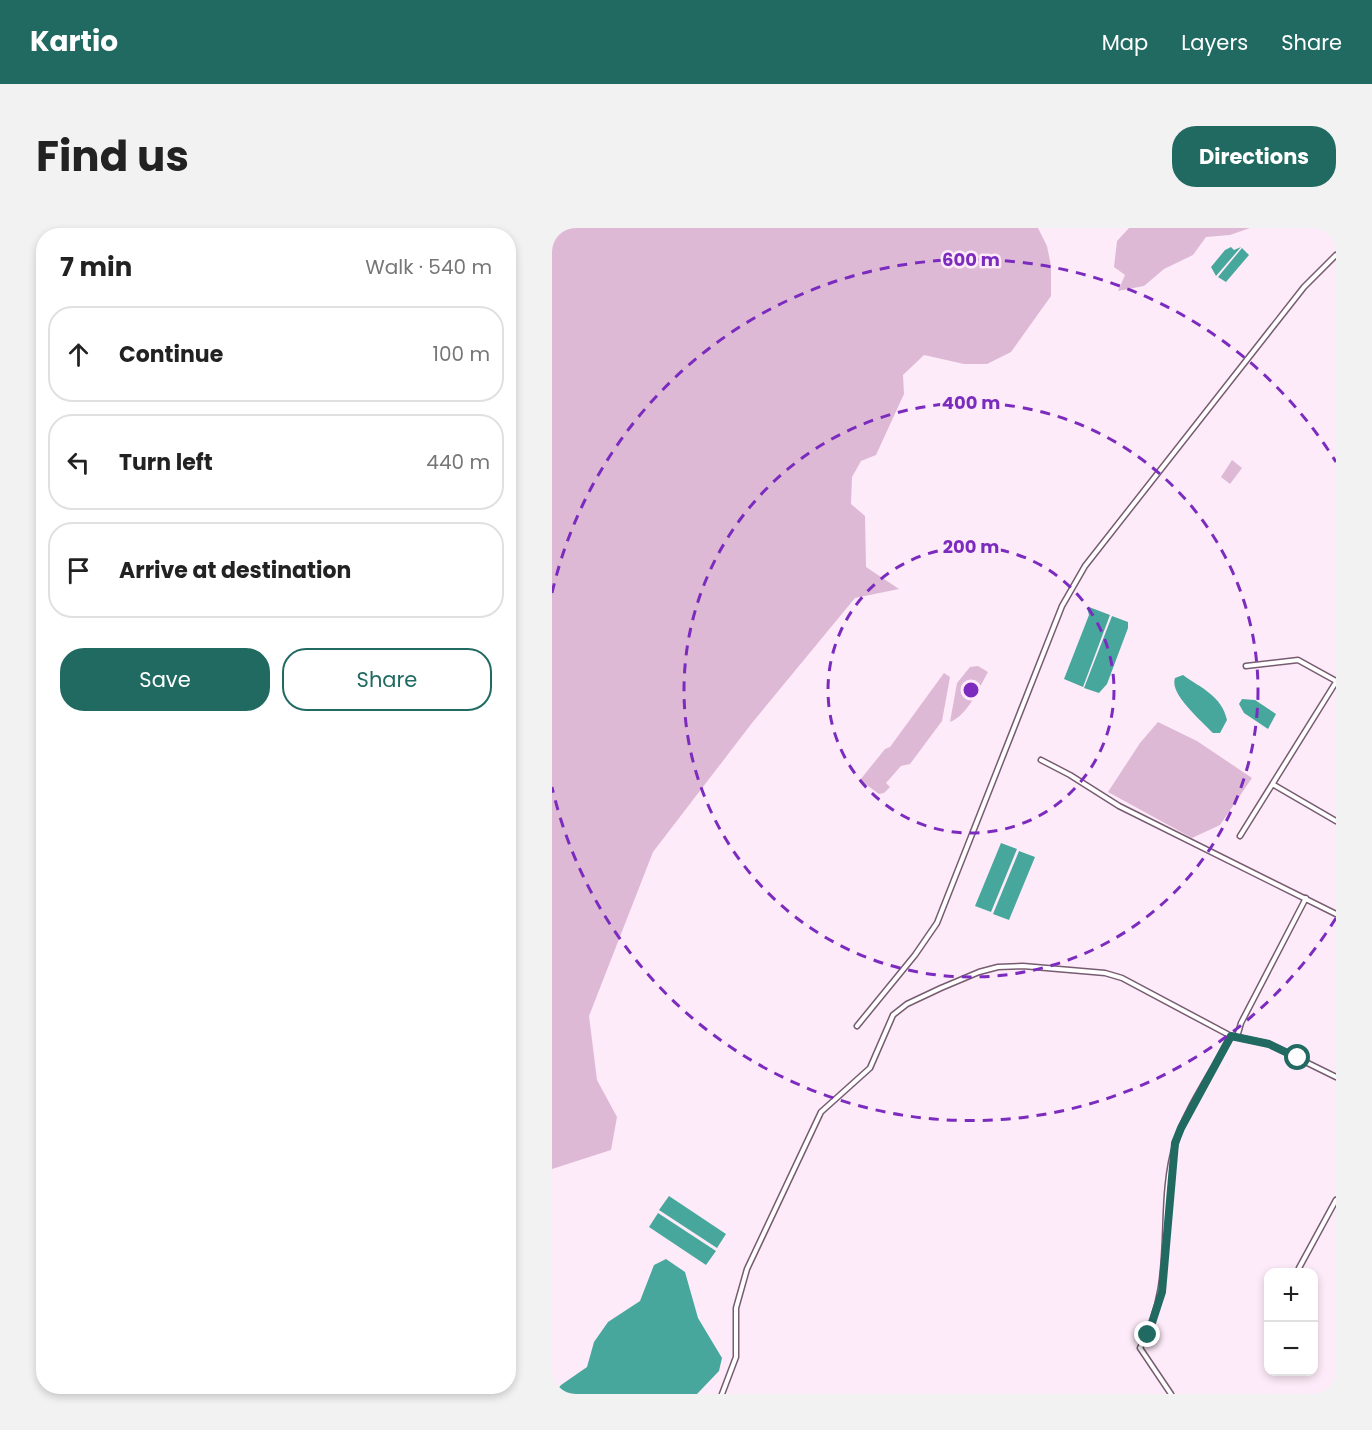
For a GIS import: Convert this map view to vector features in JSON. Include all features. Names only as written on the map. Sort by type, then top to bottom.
[{"type":"street","points":[[857,1026],[915,956],[937,923],[1062,606],[1085,566],[1304,287],[1336,255]]},
{"type":"street","points":[[1240,836],[1274,785],[1336,681],[1298,660],[1246,666]]},
{"type":"street","points":[[1041,760],[1070,775],[1119,806],[1306,897],[1336,914]]},
{"type":"street","points":[[1274,785],[1336,821]]},
{"type":"street","points":[[1237,1037],[1241,1023],[1306,897]]},
{"type":"street","points":[[722,1394],[736,1358],[736,1308],[747,1269],[807,1138],[821,1112],[870,1068],[889,1023],[900,1009],[979,972],[998,967],[1023,966],[1113,975],[1231,1036],[1269,1044],[1336,1077]]},
{"type":"street","points":[[1171,1394],[1140,1348],[1148,1335],[1162,1292],[1175,1143],[1231,1036]]},
{"type":"street","points":[[1299,1268],[1336,1200]]},
{"type":"shaded area","points":[[552,228],[1038,228],[1047,246],[1051,266],[1051,296],[1011,352],[987,364],[964,364],[924,355],[903,375],[904,394],[876,455],[861,461],[852,477],[851,504],[865,516],[866,567],[899,589],[855,598],[752,723],[653,852],[589,1016],[597,1080],[617,1117],[611,1150],[552,1169]]},
{"type":"shaded area","points":[[1129,228],[1250,228],[1230,235],[1206,237],[1193,255],[1164,269],[1144,286],[1118,291],[1125,275],[1114,267],[1117,241]]},
{"type":"shaded area","points":[[1231,247],[1234,250],[1241,247],[1216,276],[1211,267],[1225,250]]},
{"type":"shaded area","points":[[1242,248],[1249,255],[1226,282],[1218,277]]},
{"type":"shaded area","points":[[1232,460],[1242,468],[1230,484],[1221,477]]},
{"type":"shaded area","points":[[1087,608],[1110,615],[1083,687],[1064,679],[1089,615]]},
{"type":"shaded area","points":[[1112,616],[1128,622],[1128,628],[1107,684],[1099,693],[1084,688]]},
{"type":"shaded area","points":[[978,666],[988,672],[968,707],[950,722],[957,683],[970,667]]},
{"type":"shaded area","points":[[944,673],[950,677],[942,721],[910,764],[901,766],[886,783],[890,787],[884,793],[879,794],[860,780],[885,749],[890,747]]},
{"type":"shaded area","points":[[1183,675],[1210,693],[1221,705],[1227,720],[1220,733],[1213,733],[1181,699],[1174,684],[1175,678]]},
{"type":"shaded area","points":[[1242,699],[1255,700],[1276,714],[1268,729],[1244,713],[1239,704]]},
{"type":"shaded area","points":[[1158,722],[1197,741],[1252,778],[1220,825],[1192,838],[1108,792],[1140,743]]},
{"type":"shaded area","points":[[1001,843],[1017,849],[991,912],[975,906]]},
{"type":"shaded area","points":[[1019,851],[1035,857],[1009,920],[993,914]]},
{"type":"shaded area","points":[[669,1196],[726,1234],[717,1248],[659,1210]]},
{"type":"shaded area","points":[[658,1213],[716,1251],[706,1265],[649,1227]]},
{"type":"shaded area","points":[[666,1259],[685,1272],[698,1318],[722,1358],[719,1371],[697,1394],[554,1394],[561,1385],[587,1367],[594,1342],[608,1322],[640,1301],[654,1265]]},
{"type":"route","points":[[1148,1335],[1162,1292],[1175,1143],[1187,1116],[1231,1036],[1257,1040],[1298,1058]]}]
